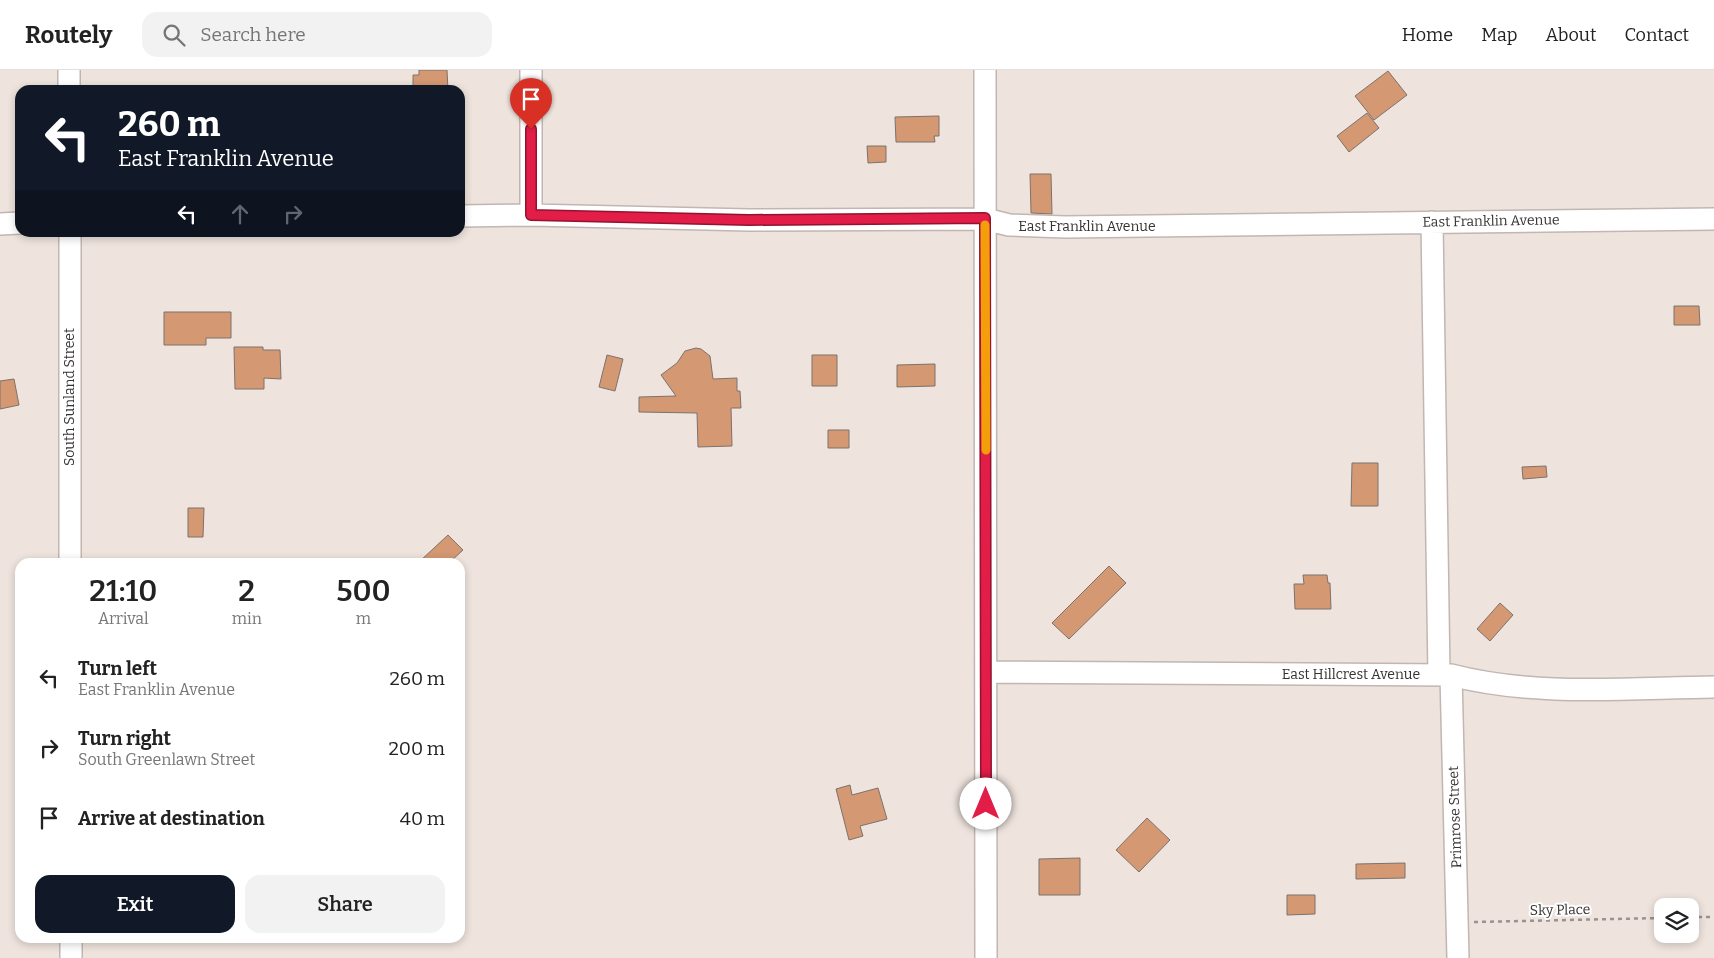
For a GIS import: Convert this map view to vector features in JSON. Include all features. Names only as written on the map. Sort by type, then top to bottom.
[{"type":"street","points":[[69,70],[69,85]]},
{"type":"street","points":[[531,70],[531,215]]},
{"type":"street","points":[[985,70],[986,958]]},
{"type":"street","name":"East Franklin Avenue","points":[[465,216],[531,215],[749,220],[985,218],[1009,225],[1065,227],[1714,219]]},
{"type":"street","name":"Primrose Street","points":[[1432,222],[1445,675],[1458,923],[1458,958]]},
{"type":"street","points":[[0,224],[15,223]]},
{"type":"street","name":"South Sunland Street","points":[[70,237],[70,558]]},
{"type":"street","name":"East Hillcrest Avenue","points":[[987,672],[1445,675],[1477,682],[1544,689],[1714,687]]},
{"type":"street","points":[[71,943],[71,958]]},
{"type":"path","points":[[1699,917],[1714,917]]},
{"type":"path","name":"Sky Place","points":[[1458,923],[1654,918]]},
{"type":"building","points":[[419,70],[447,70],[448,85],[413,85],[413,75],[419,75]]},
{"type":"building","points":[[1388,71],[1407,95],[1374,120],[1355,96]]},
{"type":"building","points":[[1367,113],[1379,128],[1349,152],[1337,136]]},
{"type":"building","points":[[939,116],[939,136],[934,136],[935,142],[896,142],[895,117]]},
{"type":"building","points":[[867,146],[886,146],[886,162],[868,163]]},
{"type":"building","points":[[1030,174],[1051,174],[1052,214],[1031,213]]},
{"type":"building","points":[[1674,306],[1699,306],[1700,325],[1674,325]]},
{"type":"building","points":[[164,312],[231,312],[231,338],[206,338],[206,345],[164,345]]},
{"type":"building","points":[[234,347],[263,347],[263,350],[280,350],[281,379],[264,378],[264,389],[235,389]]},
{"type":"building","points":[[696,348],[701,349],[710,356],[713,379],[737,378],[737,391],[740,391],[741,408],[731,408],[732,446],[698,447],[697,413],[639,412],[639,397],[676,396],[661,375],[677,363],[685,351]]},
{"type":"building","points":[[607,355],[623,359],[615,391],[599,387]]},
{"type":"building","points":[[812,355],[837,355],[837,386],[812,386]]},
{"type":"building","points":[[935,364],[935,386],[897,387],[897,365]]},
{"type":"building","points":[[14,379],[19,405],[0,409],[0,381]]},
{"type":"building","points":[[828,430],[849,430],[849,448],[828,448]]},
{"type":"building","points":[[1352,463],[1378,463],[1378,506],[1351,506]]},
{"type":"building","points":[[1546,466],[1547,477],[1523,479],[1522,467]]},
{"type":"building","points":[[188,508],[204,508],[203,537],[188,537]]},
{"type":"building","points":[[448,535],[463,550],[454,558],[423,558]]},
{"type":"building","points":[[1109,566],[1126,583],[1069,639],[1052,623]]},
{"type":"building","points":[[1303,575],[1327,575],[1328,583],[1330,583],[1331,609],[1295,609],[1294,584],[1304,584]]},
{"type":"building","points":[[1500,603],[1513,615],[1490,641],[1477,629]]},
{"type":"building","points":[[850,785],[852,795],[878,788],[887,819],[860,826],[863,836],[849,840],[836,789]]},
{"type":"building","points":[[1147,818],[1170,840],[1139,872],[1116,850]]},
{"type":"building","points":[[1080,858],[1080,895],[1039,895],[1039,859]]},
{"type":"building","points":[[1405,863],[1405,878],[1356,879],[1356,864]]},
{"type":"building","points":[[1287,895],[1315,895],[1315,914],[1287,915]]},
{"type":"slow traffic","points":[[985,225],[986,450]]},
{"type":"route","points":[[531,129],[531,215],[749,220],[985,218],[986,804]]}]
